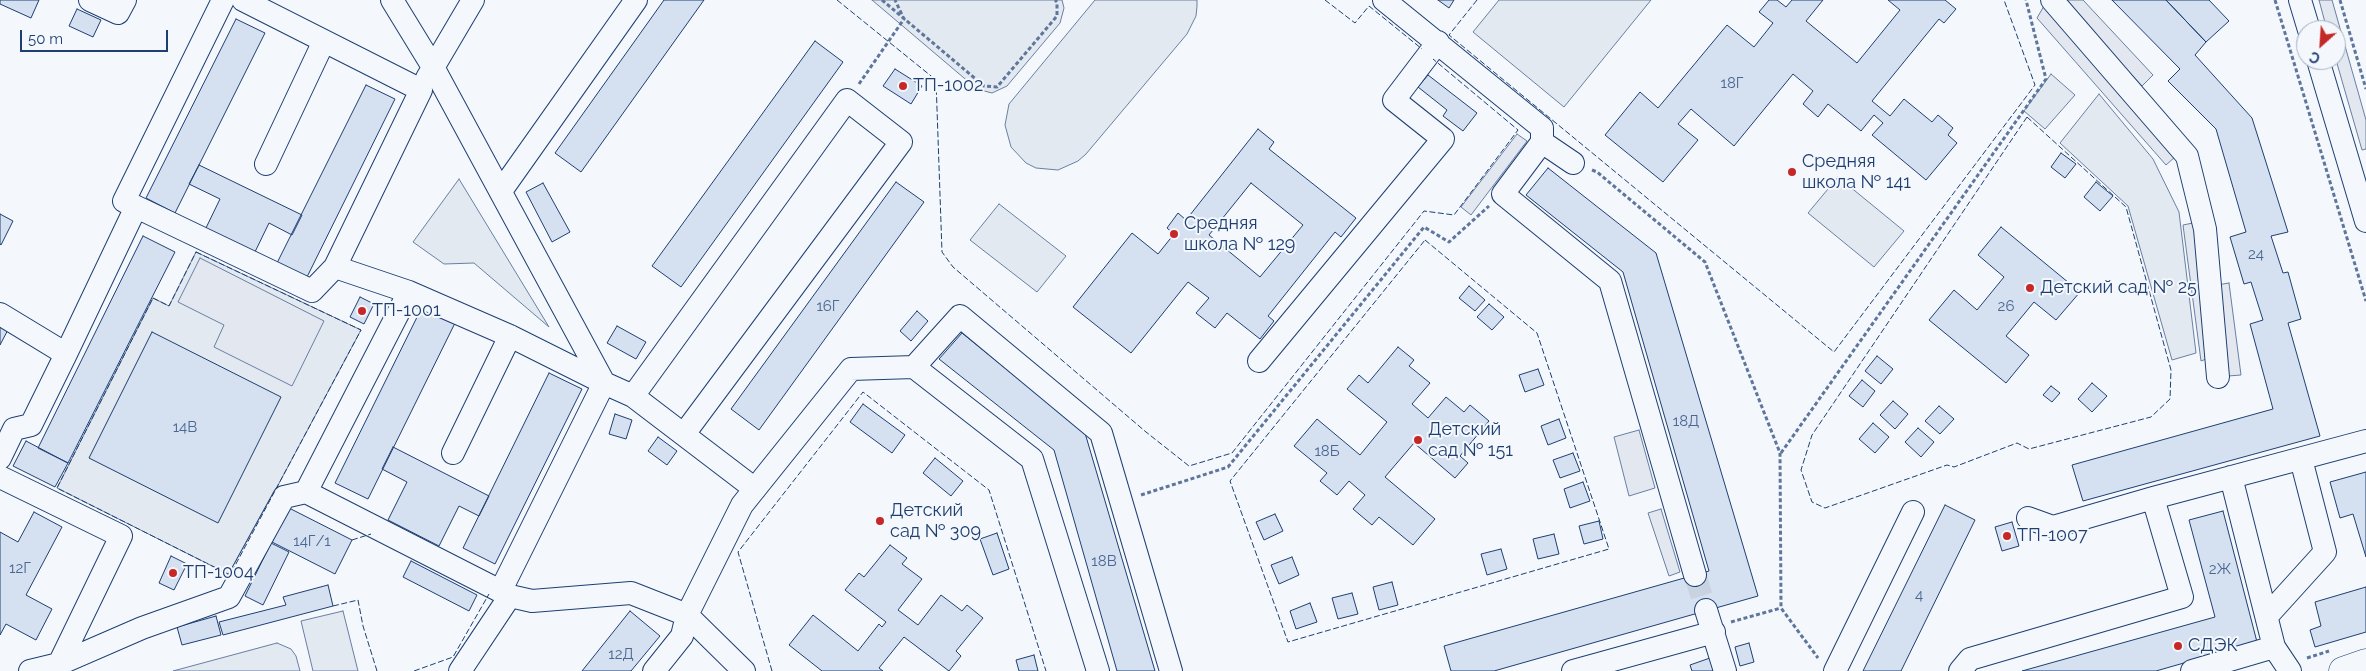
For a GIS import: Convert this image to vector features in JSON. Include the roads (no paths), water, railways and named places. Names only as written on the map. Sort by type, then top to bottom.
[{"type":"main road","points":[[2337,661],[2366,663]]},
{"type":"street","points":[[90,0],[118,13],[125,0]]},
{"type":"street","points":[[223,0],[124,201],[312,291],[335,267],[421,90],[473,0]]},
{"type":"street","points":[[243,0],[421,90]]},
{"type":"street","points":[[392,0],[433,67],[604,384]]},
{"type":"street","points":[[501,191],[636,0]]},
{"type":"street","points":[[1384,0],[1542,128],[1542,142],[1503,194],[1610,281],[1696,575]]},
{"type":"street","points":[[2052,0],[2187,156],[2205,229],[2218,377]]},
{"type":"street","points":[[2300,0],[2306,20]]},
{"type":"street","points":[[266,164],[324,41]]},
{"type":"street","points":[[1259,361],[1443,139],[1394,100],[1438,42]]},
{"type":"street","points":[[2321,70],[2366,221]]},
{"type":"street","points":[[633,396],[847,100],[901,142],[684,434]]},
{"type":"street","points":[[1542,142],[1572,163]]},
{"type":"street","points":[[0,458],[14,429],[31,424],[136,207]]},
{"type":"street","points":[[335,267],[409,292],[510,336],[604,384],[633,396],[755,489]]},
{"type":"street","points":[[306,492],[409,292]]},
{"type":"street","points":[[0,314],[66,354]]},
{"type":"street","points":[[914,367],[960,316],[1101,433],[1170,671]]},
{"type":"street","points":[[453,453],[510,336]]},
{"type":"street","points":[[654,671],[682,636],[687,615],[742,505],[851,369],[914,367],[1032,459],[1098,671]]},
{"type":"street","points":[[460,671],[505,593],[604,384]]},
{"type":"street","points":[[2028,518],[2053,527],[2366,441]]},
{"type":"street","points":[[2267,616],[2325,552],[2301,459]]},
{"type":"street","points":[[0,476],[121,536],[59,664]]},
{"type":"street","points":[[2192,671],[2284,661],[2267,616],[2231,477]]},
{"type":"street","points":[[30,671],[59,664],[142,628],[229,597],[284,498],[306,492],[505,593],[532,601],[631,593],[687,615],[744,671]]},
{"type":"street","points":[[1960,671],[1970,659],[2182,596],[2153,498]]},
{"type":"street","points":[[1828,667],[1913,512]]},
{"type":"street","points":[[1573,671],[1711,623],[1725,671]]},
{"type":"tunnel","points":[[1695,575],[1706,610]]},
{"type":"place","name":"ТП-1002","points":[[903,86]]},
{"type":"place","name":"Средняя школа № 141","points":[[1792,172]]},
{"type":"place","name":"Средняя школа № 129","points":[[1174,234]]},
{"type":"place","name":"Детский сад № 25","points":[[2030,288]]},
{"type":"place","name":"ТП-1001","points":[[362,311]]},
{"type":"place","name":"Детский сад № 151","points":[[1418,440]]},
{"type":"place","name":"Детский сад № 309","points":[[880,521]]},
{"type":"place","name":"ТП-1007","points":[[2007,536]]},
{"type":"place","name":"ТП-1004","points":[[173,573]]},
{"type":"place","name":"СДЭК","points":[[2178,646]]}]
